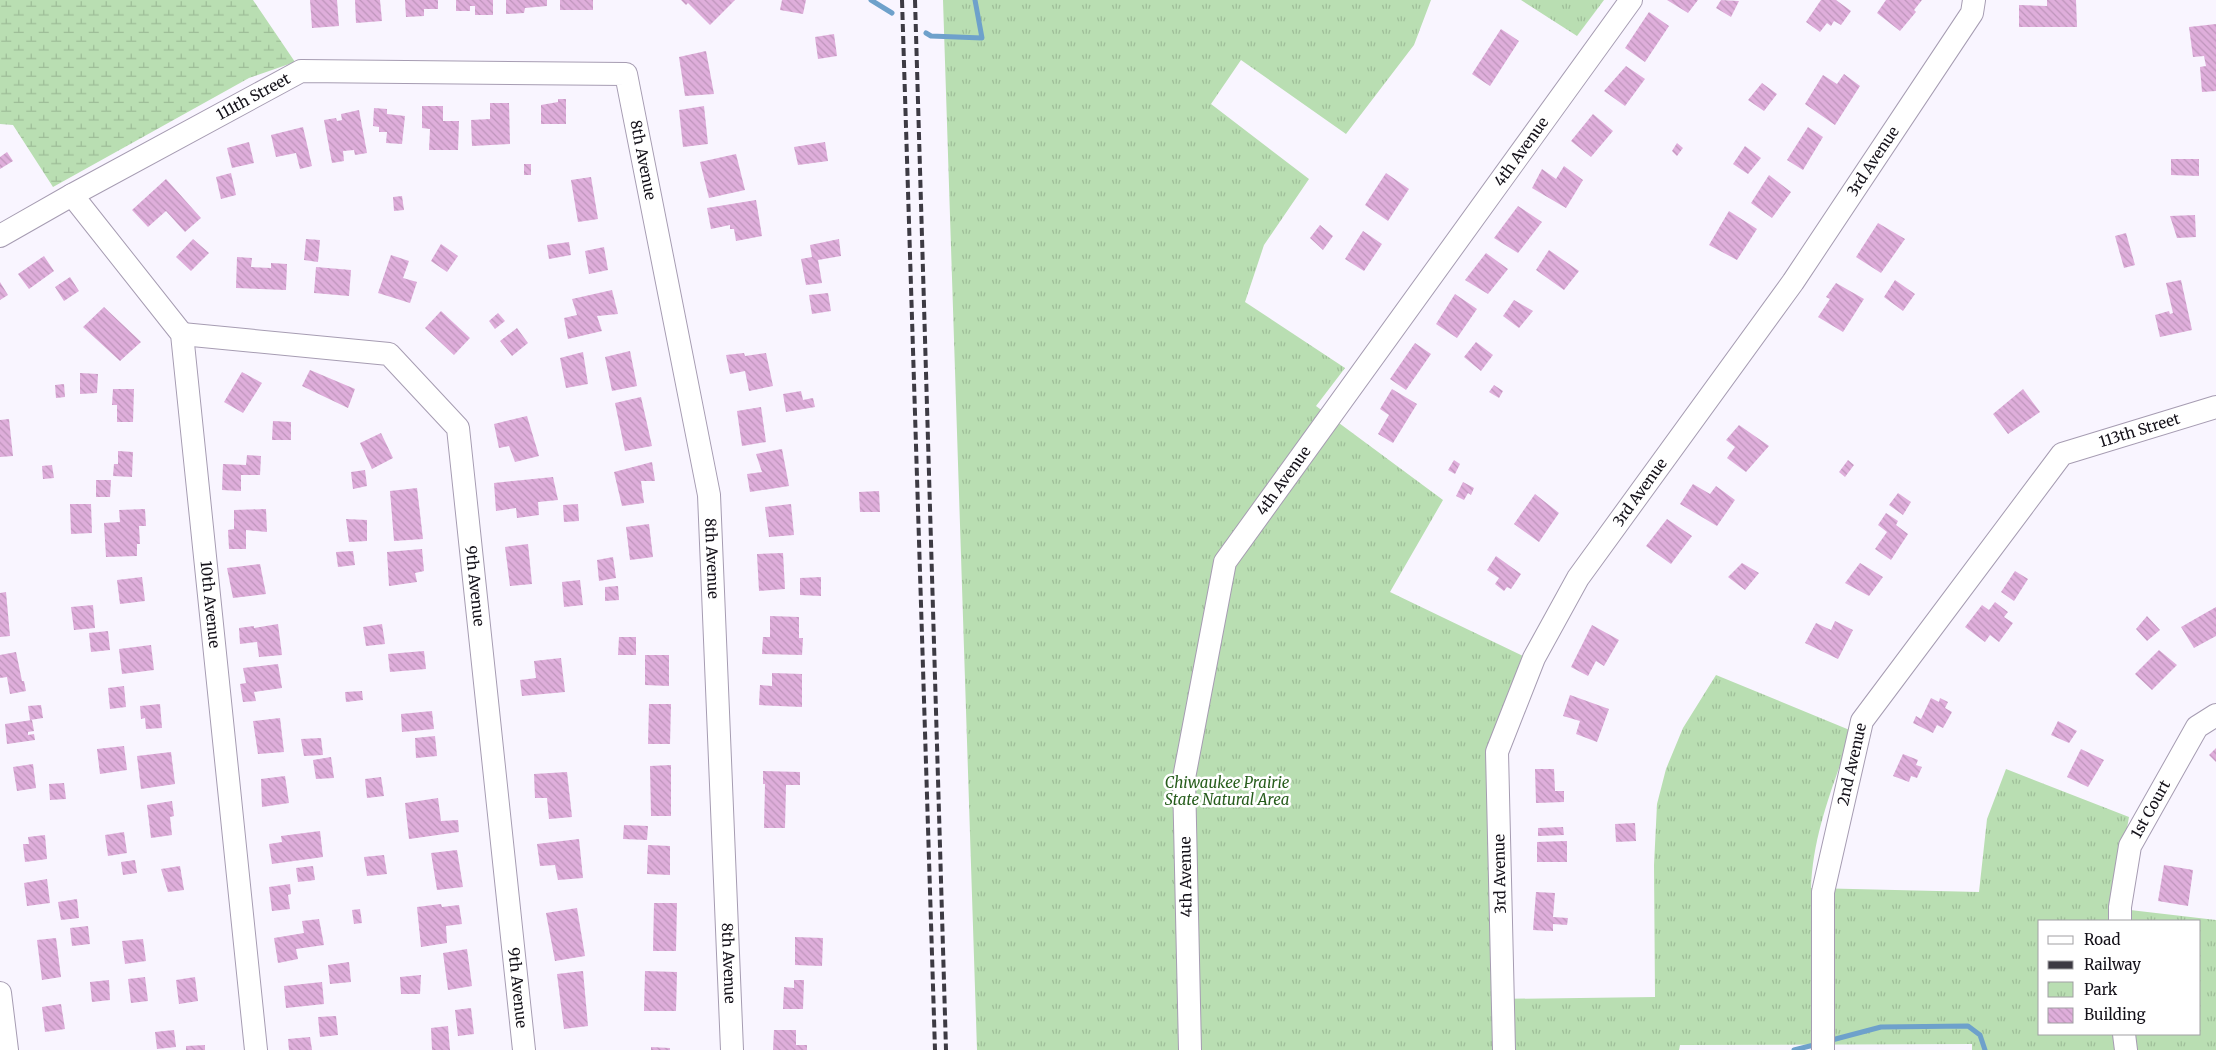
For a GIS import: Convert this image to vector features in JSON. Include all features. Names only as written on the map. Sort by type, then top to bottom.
[{"type":"street","name":"4th Avenue","points":[[1190,1050],[1184,778],[1225,562],[1631,0]]},
{"type":"street","name":"3rd Avenue","points":[[1504,1050],[1497,752],[1534,658],[1578,578],[1793,282],[1972,13],[1974,0]]},
{"type":"street","name":"111th Street","points":[[0,236],[301,70],[626,74]]},
{"type":"street","name":"8th Avenue","points":[[626,74],[709,495],[732,1050]]},
{"type":"street","points":[[72,195],[182,334]]},
{"type":"street","name":"10th Avenue","points":[[182,334],[256,1050]]},
{"type":"street","name":"9th Avenue","points":[[182,334],[389,354],[458,428],[524,1050]]},
{"type":"street","name":"113th Street","points":[[2062,454],[2216,407]]},
{"type":"street","name":"2nd Avenue","points":[[1823,1050],[1823,892],[1862,721],[2062,454]]},
{"type":"street","name":"1st Court","points":[[2120,920],[2120,907],[2130,846],[2197,727],[2216,715]]},
{"type":"street","points":[[0,993],[7,1050]]},
{"type":"street","points":[[2124,1035],[2126,1050]]},
{"type":"green space","points":[[0,0],[253,0],[295,62],[249,78],[53,187],[13,125],[0,124]]},
{"type":"green space","name":"Chiwaukee Prairie State Natural Area","points":[[943,0],[1431,0],[1414,45],[1346,134],[1241,60],[1211,104],[1309,179],[1264,245],[1245,302],[1345,368],[1316,406],[1443,500],[1390,592],[1523,656],[1509,690],[1500,721],[1494,999],[1655,997],[1654,865],[1657,804],[1666,769],[1683,728],[1716,675],[1852,731],[1820,828],[1811,888],[1979,892],[1987,819],[2006,769],[2129,817],[2113,908],[2216,920],[2216,1050],[1972,1050],[1972,1044],[1680,1045],[1679,1050],[977,1050]]},
{"type":"green space","points":[[1521,0],[1604,0],[1577,36]]},
{"type":"building","points":[[310,0],[337,0],[339,26],[312,28]]},
{"type":"building","points":[[355,0],[380,0],[382,21],[356,23]]},
{"type":"building","points":[[405,0],[438,0],[438,9],[424,9],[424,16],[406,17]]},
{"type":"building","points":[[456,0],[493,0],[493,15],[475,15],[475,6],[470,6],[470,11],[456,11]]},
{"type":"building","points":[[506,0],[547,0],[547,6],[525,8],[524,13],[506,14]]},
{"type":"building","points":[[560,0],[593,0],[593,10],[560,10]]},
{"type":"building","points":[[681,0],[735,0],[710,25],[688,3],[686,5]]},
{"type":"building","points":[[782,0],[806,0],[803,14],[780,10]]},
{"type":"building","points":[[1667,0],[1698,0],[1688,13]]},
{"type":"building","points":[[1721,0],[1739,1],[1731,17],[1716,8]]},
{"type":"building","points":[[1821,0],[1836,0],[1851,11],[1841,25],[1834,21],[1831,26],[1827,23],[1820,32],[1806,22]]},
{"type":"building","points":[[1886,0],[1922,0],[1914,10],[1916,12],[1900,31],[1877,13]]},
{"type":"building","points":[[2047,0],[2076,0],[2077,27],[2019,27],[2019,5],[2047,6]]},
{"type":"building","points":[[1649,12],[1669,26],[1645,62],[1625,48]]},
{"type":"building","points":[[2216,24],[2216,91],[2202,92],[2200,67],[2206,66],[2204,56],[2193,57],[2189,27]]},
{"type":"building","points":[[1501,29],[1519,41],[1490,86],[1472,74]]},
{"type":"building","points":[[834,34],[837,56],[818,59],[815,37]]},
{"type":"building","points":[[706,51],[714,94],[685,96],[679,57]]},
{"type":"building","points":[[1626,66],[1645,79],[1625,106],[1604,91]]},
{"type":"building","points":[[1844,74],[1860,86],[1835,125],[1805,104],[1823,75],[1837,84]]},
{"type":"building","points":[[1762,83],[1777,94],[1764,111],[1748,100]]},
{"type":"building","points":[[558,99],[566,99],[566,124],[541,124],[541,105],[558,102]]},
{"type":"building","points":[[490,103],[509,103],[510,144],[472,146],[471,120],[490,119]]},
{"type":"building","points":[[422,106],[443,106],[443,121],[459,121],[458,150],[429,150],[430,129],[422,128]]},
{"type":"building","points":[[704,106],[708,144],[683,147],[679,110]]},
{"type":"building","points":[[374,108],[387,109],[387,114],[405,116],[402,144],[386,143],[387,132],[379,132],[379,127],[373,126]]},
{"type":"building","points":[[359,110],[367,153],[355,155],[354,150],[343,151],[344,161],[332,163],[324,120],[336,118],[337,121],[342,120],[341,114]]},
{"type":"building","points":[[1593,114],[1613,131],[1591,157],[1571,141]]},
{"type":"building","points":[[303,127],[312,166],[300,169],[296,153],[276,157],[271,135]]},
{"type":"building","points":[[1808,127],[1823,137],[1803,170],[1787,160]]},
{"type":"building","points":[[249,142],[254,163],[232,168],[227,148]]},
{"type":"building","points":[[825,142],[828,161],[798,165],[794,147]]},
{"type":"building","points":[[1677,143],[1683,148],[1677,156],[1672,151]]},
{"type":"building","points":[[1745,146],[1761,158],[1748,174],[1733,164]]},
{"type":"building","points":[[7,152],[13,161],[0,169],[0,157]]},
{"type":"building","points":[[736,154],[745,190],[709,198],[700,162]]},
{"type":"building","points":[[2171,159],[2199,159],[2199,176],[2171,175]]},
{"type":"building","points":[[524,164],[531,164],[531,175],[524,175]]},
{"type":"building","points":[[1564,166],[1583,180],[1566,208],[1532,188],[1542,169],[1556,179]]},
{"type":"building","points":[[231,173],[236,195],[221,199],[216,177]]},
{"type":"building","points":[[1386,173],[1409,189],[1388,221],[1365,205]]},
{"type":"building","points":[[1769,175],[1791,192],[1772,218],[1751,203]]},
{"type":"building","points":[[591,177],[598,219],[578,222],[571,180]]},
{"type":"building","points":[[166,179],[201,218],[185,232],[166,211],[148,227],[132,210]]},
{"type":"building","points":[[402,196],[404,210],[394,211],[393,197]]},
{"type":"building","points":[[756,200],[762,236],[736,241],[734,229],[730,229],[730,225],[711,229],[707,208]]},
{"type":"building","points":[[1518,206],[1542,222],[1518,253],[1494,238]]},
{"type":"building","points":[[1729,211],[1757,229],[1737,260],[1709,245]]},
{"type":"building","points":[[2195,215],[2196,237],[2177,238],[2170,216]]},
{"type":"building","points":[[1878,223],[1905,239],[1881,273],[1856,257]]},
{"type":"building","points":[[1320,225],[1333,236],[1323,250],[1310,238]]},
{"type":"building","points":[[1363,231],[1382,244],[1364,271],[1345,259]]},
{"type":"building","points":[[2126,233],[2135,265],[2124,268],[2115,236]]},
{"type":"building","points":[[193,239],[209,253],[191,271],[176,257]]},
{"type":"building","points":[[306,239],[320,240],[318,262],[304,260]]},
{"type":"building","points":[[839,239],[841,256],[818,260],[822,283],[806,285],[801,259],[812,257],[810,245]]},
{"type":"building","points":[[569,242],[571,255],[549,259],[547,245]]},
{"type":"building","points":[[441,244],[458,256],[447,272],[431,261]]},
{"type":"building","points":[[604,247],[608,270],[589,274],[585,251]]},
{"type":"building","points":[[1549,250],[1579,271],[1564,290],[1536,270]]},
{"type":"building","points":[[1486,253],[1508,269],[1488,294],[1465,280]]},
{"type":"building","points":[[391,255],[409,261],[403,278],[417,282],[410,303],[378,293]]},
{"type":"building","points":[[44,256],[54,271],[29,289],[18,274]]},
{"type":"building","points":[[237,257],[252,258],[251,267],[271,268],[271,263],[287,264],[286,290],[236,288]]},
{"type":"building","points":[[316,267],[351,270],[349,296],[314,293]]},
{"type":"building","points":[[70,277],[79,291],[64,301],[55,287]]},
{"type":"building","points":[[1895,280],[1915,294],[1903,311],[1884,297]]},
{"type":"building","points":[[2181,280],[2192,330],[2160,337],[2155,315],[2169,311],[2170,314],[2173,313],[2166,283]]},
{"type":"building","points":[[0,282],[8,295],[0,300]]},
{"type":"building","points":[[1836,283],[1864,299],[1843,332],[1818,317],[1830,299],[1826,297]]},
{"type":"building","points":[[612,290],[618,314],[597,316],[602,331],[568,339],[564,318],[577,315],[572,299]]},
{"type":"building","points":[[828,293],[831,311],[812,314],[809,295]]},
{"type":"building","points":[[1455,294],[1477,309],[1457,338],[1436,324]]},
{"type":"building","points":[[1514,300],[1533,311],[1519,328],[1503,316]]},
{"type":"building","points":[[104,307],[141,342],[120,361],[83,327]]},
{"type":"building","points":[[441,311],[470,338],[454,355],[425,328]]},
{"type":"building","points":[[498,313],[505,321],[495,329],[489,321]]},
{"type":"building","points":[[517,328],[528,343],[512,356],[500,341]]},
{"type":"building","points":[[1476,342],[1493,355],[1481,371],[1464,357]]},
{"type":"building","points":[[1415,343],[1431,354],[1406,390],[1390,379]]},
{"type":"building","points":[[630,351],[637,386],[612,391],[605,357]]},
{"type":"building","points":[[583,352],[588,384],[566,388],[560,358]]},
{"type":"building","points":[[744,353],[745,356],[766,353],[773,386],[749,391],[745,371],[730,374],[726,355]]},
{"type":"building","points":[[310,370],[355,389],[348,408],[302,386]]},
{"type":"building","points":[[242,372],[262,383],[243,413],[224,402]]},
{"type":"building","points":[[80,373],[98,374],[97,393],[80,394]]},
{"type":"building","points":[[64,384],[65,397],[56,398],[55,385]]},
{"type":"building","points":[[1494,385],[1503,391],[1499,398],[1489,392]]},
{"type":"building","points":[[113,389],[134,389],[133,422],[117,422],[117,405],[112,405]]},
{"type":"building","points":[[1392,389],[1417,404],[1393,443],[1378,434],[1389,415],[1380,409]]},
{"type":"building","points":[[2023,389],[2040,412],[2008,434],[1993,414]]},
{"type":"building","points":[[801,391],[803,400],[813,398],[815,407],[786,412],[783,394]]},
{"type":"building","points":[[641,397],[652,446],[625,451],[615,403]]},
{"type":"building","points":[[761,407],[766,442],[742,446],[737,411]]},
{"type":"building","points":[[527,416],[539,456],[515,462],[509,446],[499,448],[494,424]]},
{"type":"building","points":[[9,419],[13,456],[0,457],[0,420]]},
{"type":"building","points":[[273,421],[291,422],[291,440],[272,440]]},
{"type":"building","points":[[1739,425],[1769,446],[1746,472],[1727,458],[1735,447],[1726,440]]},
{"type":"building","points":[[381,433],[393,458],[372,469],[360,443]]},
{"type":"building","points":[[782,449],[789,486],[750,492],[747,474],[762,472],[756,454]]},
{"type":"building","points":[[118,451],[133,452],[132,477],[113,476],[114,464],[118,464]]},
{"type":"building","points":[[247,455],[261,456],[260,475],[241,475],[241,491],[222,490],[223,464],[246,465]]},
{"type":"building","points":[[1454,460],[1460,464],[1455,474],[1448,470]]},
{"type":"building","points":[[1848,460],[1854,465],[1845,477],[1839,472]]},
{"type":"building","points":[[652,462],[655,481],[641,481],[644,503],[622,506],[614,472]]},
{"type":"building","points":[[52,465],[54,478],[43,479],[42,466]]},
{"type":"building","points":[[365,470],[367,486],[353,489],[351,472]]},
{"type":"building","points":[[553,477],[558,500],[538,502],[539,515],[517,518],[516,508],[496,511],[494,483]]},
{"type":"building","points":[[96,480],[111,480],[110,497],[96,497]]},
{"type":"building","points":[[1463,482],[1474,488],[1471,495],[1468,493],[1464,500],[1456,496]]},
{"type":"building","points":[[1693,484],[1710,494],[1716,486],[1735,500],[1717,526],[1680,504]]},
{"type":"building","points":[[417,488],[423,539],[394,541],[390,491]]},
{"type":"building","points":[[879,491],[880,512],[860,512],[859,492]]},
{"type":"building","points":[[1898,493],[1911,502],[1903,515],[1889,505]]},
{"type":"building","points":[[1535,494],[1559,513],[1539,542],[1514,524]]},
{"type":"building","points":[[70,504],[91,504],[92,533],[71,534]]},
{"type":"building","points":[[578,504],[579,521],[564,522],[563,505]]},
{"type":"building","points":[[791,504],[794,535],[769,537],[765,507]]},
{"type":"building","points":[[145,509],[146,526],[139,526],[140,544],[137,544],[137,556],[106,557],[104,523],[120,522],[119,510]]},
{"type":"building","points":[[266,509],[267,532],[246,530],[246,549],[229,549],[228,530],[234,529],[234,510]]},
{"type":"building","points":[[1886,513],[1898,521],[1896,525],[1908,534],[1891,560],[1875,549],[1887,532],[1878,525]]},
{"type":"building","points":[[346,519],[367,520],[367,541],[349,542]]},
{"type":"building","points":[[1667,519],[1692,536],[1671,564],[1646,546]]},
{"type":"building","points":[[649,524],[653,557],[630,560],[626,527]]},
{"type":"building","points":[[528,544],[532,584],[510,586],[505,547]]},
{"type":"building","points":[[422,549],[424,571],[415,573],[417,582],[389,586],[387,552]]},
{"type":"building","points":[[353,551],[355,565],[338,567],[336,552]]},
{"type":"building","points":[[783,553],[785,589],[759,591],[757,554]]},
{"type":"building","points":[[1496,556],[1521,574],[1511,589],[1507,587],[1504,591],[1495,584],[1499,578],[1487,570]]},
{"type":"building","points":[[613,557],[616,578],[599,581],[597,560]]},
{"type":"building","points":[[1742,563],[1759,573],[1745,590],[1728,577]]},
{"type":"building","points":[[1860,563],[1883,577],[1869,596],[1845,583]]},
{"type":"building","points":[[260,564],[266,594],[233,598],[227,568]]},
{"type":"building","points":[[2015,571],[2028,579],[2014,601],[2001,592]]},
{"type":"building","points":[[142,577],[145,601],[120,604],[117,580]]},
{"type":"building","points":[[821,577],[821,596],[800,595],[800,578]]},
{"type":"building","points":[[580,580],[583,605],[564,607],[562,582]]},
{"type":"building","points":[[618,586],[619,600],[605,601],[605,587]]},
{"type":"building","points":[[6,592],[10,636],[0,637],[0,593]]},
{"type":"building","points":[[1995,602],[2008,612],[2004,617],[2013,623],[1999,642],[1990,635],[1985,642],[1965,627],[1982,605],[1989,610]]},
{"type":"building","points":[[93,605],[95,628],[74,630],[71,607]]},
{"type":"building","points":[[2216,607],[2216,636],[2194,648],[2181,627]]},
{"type":"building","points":[[770,616],[799,617],[799,638],[803,638],[802,655],[762,654],[763,637],[770,637]]},
{"type":"building","points":[[2147,616],[2160,630],[2147,641],[2136,629]]},
{"type":"building","points":[[1835,621],[1853,630],[1838,659],[1805,643],[1816,623],[1831,630]]},
{"type":"building","points":[[278,624],[282,655],[259,657],[257,642],[240,644],[239,628],[254,626],[254,628]]},
{"type":"building","points":[[382,624],[385,644],[366,646],[363,627]]},
{"type":"building","points":[[1592,625],[1619,640],[1604,666],[1596,661],[1588,676],[1571,667]]},
{"type":"building","points":[[108,631],[110,650],[91,652],[89,633]]},
{"type":"building","points":[[619,637],[636,637],[636,655],[618,655]]},
{"type":"building","points":[[151,645],[154,670],[122,674],[119,649]]},
{"type":"building","points":[[2159,650],[2177,665],[2152,690],[2135,674]]},
{"type":"building","points":[[424,651],[426,669],[390,672],[388,654]]},
{"type":"building","points":[[16,652],[26,691],[10,694],[7,677],[0,678],[0,655]]},
{"type":"building","points":[[645,655],[669,655],[669,686],[645,685]]},
{"type":"building","points":[[561,658],[565,692],[522,696],[520,680],[536,678],[534,661]]},
{"type":"building","points":[[278,664],[282,688],[254,692],[256,701],[243,702],[240,684],[246,683],[243,668]]},
{"type":"building","points":[[772,673],[802,674],[802,707],[759,705],[760,685],[772,686]]},
{"type":"building","points":[[124,686],[126,707],[110,709],[108,688]]},
{"type":"building","points":[[362,691],[363,700],[346,702],[345,692]]},
{"type":"building","points":[[1570,695],[1609,709],[1597,742],[1576,734],[1580,721],[1563,716]]},
{"type":"building","points":[[1931,698],[1939,702],[1940,698],[1948,702],[1945,708],[1952,712],[1943,728],[1937,725],[1933,733],[1913,723],[1916,716],[1921,719]]},
{"type":"building","points":[[160,704],[162,728],[146,729],[145,718],[141,719],[140,706]]},
{"type":"building","points":[[649,704],[671,704],[670,744],[648,744]]},
{"type":"building","points":[[41,705],[43,718],[30,720],[28,706]]},
{"type":"building","points":[[432,711],[434,729],[402,732],[401,714]]},
{"type":"building","points":[[280,718],[284,752],[258,754],[253,721]]},
{"type":"building","points":[[32,720],[34,731],[28,732],[28,735],[34,734],[35,740],[7,744],[5,724]]},
{"type":"building","points":[[2058,721],[2077,731],[2069,743],[2051,735]]},
{"type":"building","points":[[435,736],[437,756],[416,758],[415,738]]},
{"type":"building","points":[[321,738],[323,755],[304,756],[301,739]]},
{"type":"building","points":[[124,746],[127,770],[100,774],[97,749]]},
{"type":"building","points":[[2216,748],[2216,762],[2209,755]]},
{"type":"building","points":[[2081,749],[2104,760],[2088,787],[2067,777]]},
{"type":"building","points":[[171,752],[175,784],[141,789],[137,756]]},
{"type":"building","points":[[1903,754],[1918,760],[1916,765],[1922,767],[1917,778],[1911,776],[1909,782],[1893,776]]},
{"type":"building","points":[[331,757],[334,778],[316,779],[313,760]]},
{"type":"building","points":[[33,764],[36,788],[17,791],[13,767]]},
{"type":"building","points":[[671,765],[671,816],[651,816],[650,766]]},
{"type":"building","points":[[1535,769],[1554,769],[1555,791],[1564,791],[1564,802],[1536,803]]},
{"type":"building","points":[[763,771],[800,772],[800,785],[786,785],[785,828],[764,828],[765,784],[763,784]]},
{"type":"building","points":[[567,772],[572,817],[549,819],[547,798],[535,798],[534,774]]},
{"type":"building","points":[[285,776],[289,803],[262,807],[261,779]]},
{"type":"building","points":[[381,777],[384,796],[367,798],[365,779]]},
{"type":"building","points":[[64,783],[66,799],[50,800],[49,784]]},
{"type":"building","points":[[438,798],[441,821],[458,820],[459,832],[409,839],[405,803]]},
{"type":"building","points":[[172,801],[174,816],[170,817],[172,835],[151,838],[147,805]]},
{"type":"building","points":[[1635,823],[1636,841],[1616,842],[1615,824]]},
{"type":"building","points":[[624,825],[648,826],[647,840],[623,839]]},
{"type":"building","points":[[1563,827],[1564,835],[1538,836],[1538,828]]},
{"type":"building","points":[[320,831],[323,857],[272,864],[269,844],[282,842],[281,836]]},
{"type":"building","points":[[124,832],[127,853],[108,856],[105,835]]},
{"type":"building","points":[[45,835],[47,859],[25,862],[23,844],[29,844],[28,837]]},
{"type":"building","points":[[579,839],[583,878],[558,880],[555,865],[540,866],[537,844]]},
{"type":"building","points":[[1567,841],[1567,862],[1537,862],[1537,842]]},
{"type":"building","points":[[648,845],[670,846],[670,875],[647,874]]},
{"type":"building","points":[[457,850],[463,887],[437,890],[431,853]]},
{"type":"building","points":[[384,855],[387,874],[367,876],[364,857]]},
{"type":"building","points":[[135,860],[137,873],[123,875],[121,862]]},
{"type":"building","points":[[2164,865],[2193,870],[2188,906],[2158,901]]},
{"type":"building","points":[[180,866],[184,890],[168,892],[161,869]]},
{"type":"building","points":[[313,866],[315,880],[298,882],[296,868]]},
{"type":"building","points":[[47,879],[50,903],[27,906],[24,883]]},
{"type":"building","points":[[290,884],[291,894],[288,895],[290,909],[272,911],[269,887]]},
{"type":"building","points":[[1536,892],[1555,893],[1553,917],[1568,918],[1567,925],[1553,924],[1553,931],[1533,930]]},
{"type":"building","points":[[77,899],[79,918],[61,920],[58,902]]},
{"type":"building","points":[[654,903],[677,903],[676,951],[653,951]]},
{"type":"building","points":[[441,904],[442,907],[459,905],[462,924],[446,926],[447,943],[421,947],[417,907]]},
{"type":"building","points":[[577,908],[585,956],[555,961],[546,913]]},
{"type":"building","points":[[360,909],[362,923],[354,924],[352,910]]},
{"type":"building","points":[[319,919],[324,945],[296,949],[298,959],[278,963],[274,938],[304,933],[302,921]]},
{"type":"building","points":[[88,926],[90,944],[72,946],[70,928]]},
{"type":"building","points":[[795,937],[823,938],[822,966],[795,965]]},
{"type":"building","points":[[56,938],[61,977],[42,980],[37,940]]},
{"type":"building","points":[[143,939],[146,961],[125,964],[122,941]]},
{"type":"building","points":[[467,949],[472,986],[448,990],[443,953]]},
{"type":"building","points":[[349,962],[351,982],[330,984],[328,965]]},
{"type":"building","points":[[583,971],[588,1026],[564,1029],[557,974]]},
{"type":"building","points":[[645,971],[677,972],[676,1011],[644,1011]]},
{"type":"building","points":[[421,975],[420,994],[401,994],[400,977]]},
{"type":"building","points":[[145,977],[148,1001],[131,1003],[128,979]]},
{"type":"building","points":[[195,977],[198,1001],[179,1004],[176,980]]},
{"type":"building","points":[[109,980],[110,1000],[92,1002],[90,982]]},
{"type":"building","points":[[794,980],[804,980],[803,1009],[783,1009],[784,987],[794,988]]},
{"type":"building","points":[[322,982],[324,1004],[286,1008],[284,986]]},
{"type":"building","points":[[61,1004],[65,1029],[45,1032],[42,1007]]},
{"type":"building","points":[[471,1008],[474,1034],[458,1036],[455,1010]]},
{"type":"building","points":[[336,1016],[338,1035],[320,1037],[318,1017]]},
{"type":"building","points":[[448,1026],[450,1050],[432,1050],[431,1028]]},
{"type":"building","points":[[174,1030],[176,1047],[157,1049],[155,1032]]},
{"type":"building","points":[[774,1030],[796,1030],[796,1045],[807,1045],[807,1050],[773,1050]]},
{"type":"building","points":[[310,1037],[312,1050],[289,1050],[288,1039]]},
{"type":"building","points":[[205,1045],[205,1050],[186,1050],[186,1046]]},
{"type":"building","points":[[651,1047],[670,1048],[670,1050],[651,1050]]},
{"type":"waterway","points":[[871,0],[892,13]]},
{"type":"waterway","points":[[926,33],[931,36],[982,38],[975,0]]},
{"type":"waterway","points":[[1828,1041],[1881,1027],[1968,1026],[1980,1035],[1985,1050]]},
{"type":"waterway","points":[[1794,1050],[1818,1044]]},
{"type":"railway","points":[[902,0],[935,1050]]},
{"type":"railway","points":[[915,0],[946,1050]]}]
